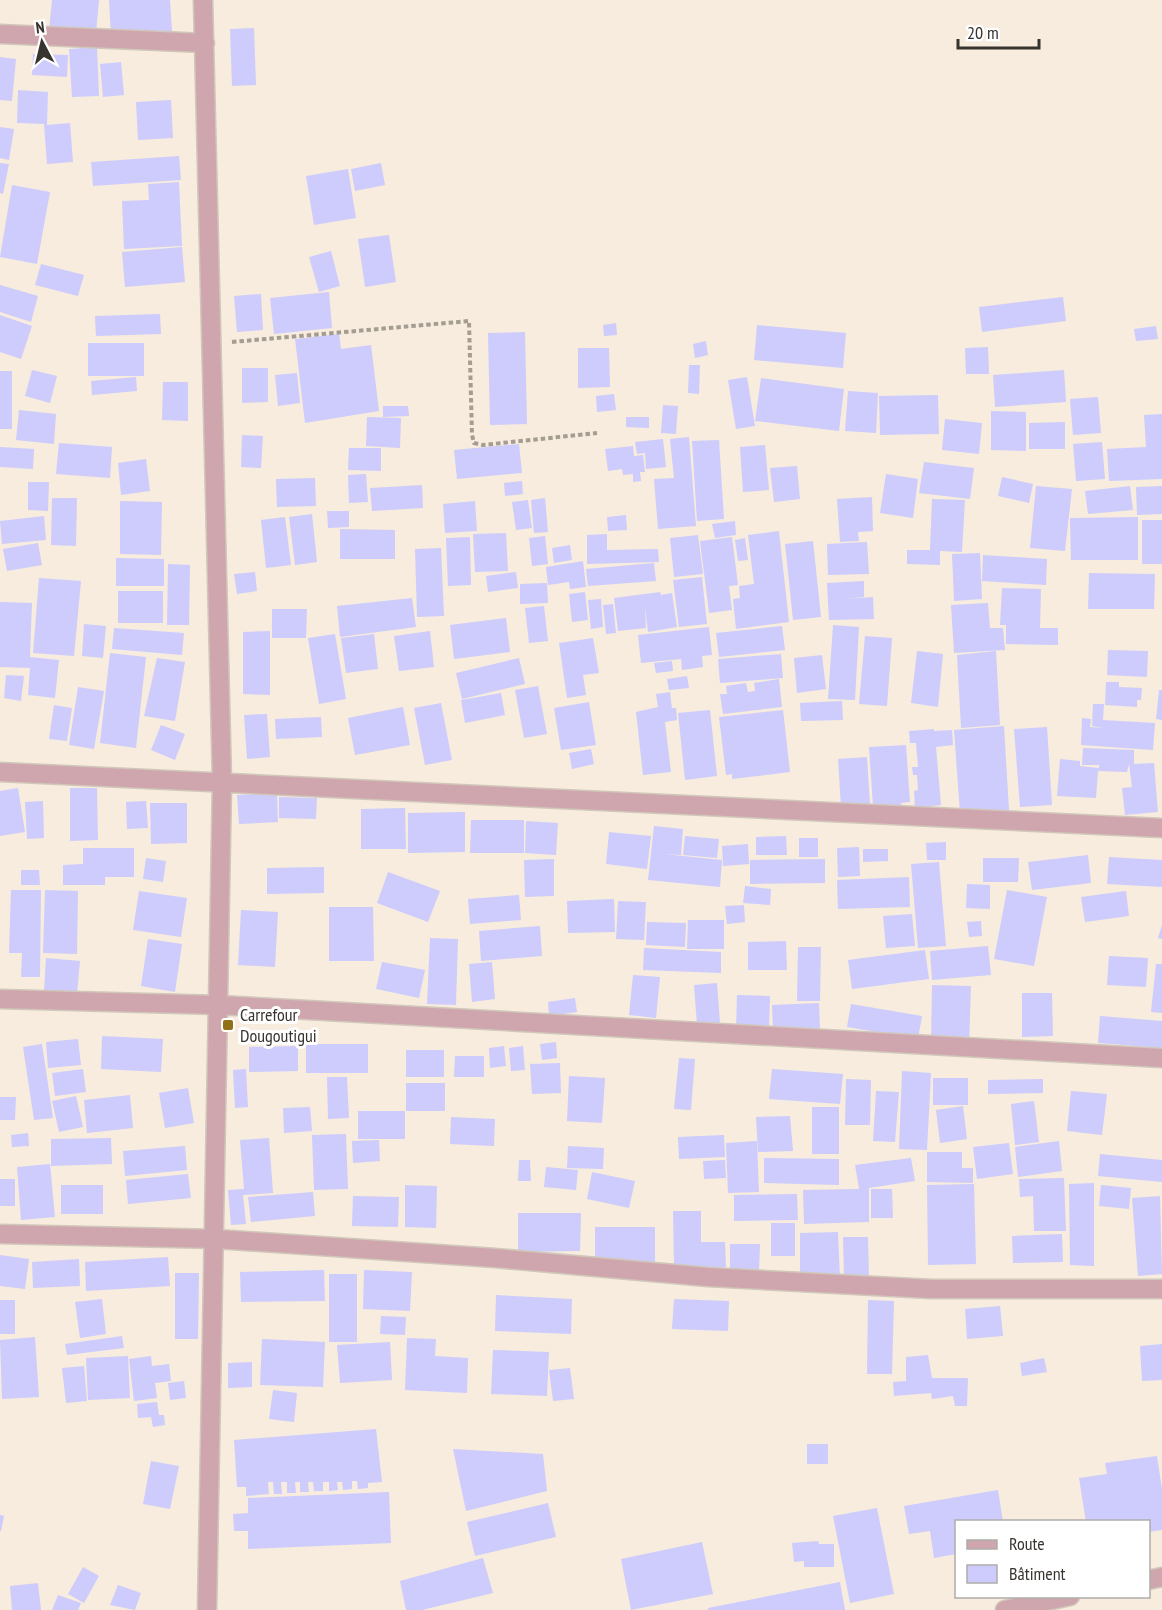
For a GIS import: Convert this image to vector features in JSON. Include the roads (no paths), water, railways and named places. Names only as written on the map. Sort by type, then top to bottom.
[{"type":"street","points":[[203,0],[206,43],[222,782],[216,1239],[207,1610]]},
{"type":"street","points":[[0,34],[206,43]]},
{"type":"street","points":[[0,772],[1162,828]]},
{"type":"street","points":[[0,999],[219,1005],[1162,1058]]},
{"type":"street","points":[[0,1234],[216,1239],[495,1258],[708,1277],[919,1289],[1162,1289]]},
{"type":"street","points":[[1005,1610],[1061,1598]]},
{"type":"place","name":"Carrefour Dougoutigui","points":[[228,1025]]}]
